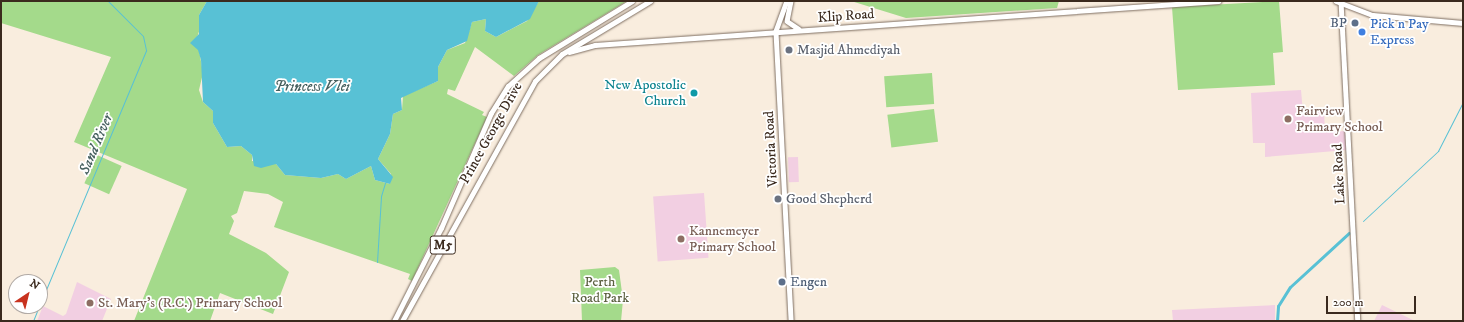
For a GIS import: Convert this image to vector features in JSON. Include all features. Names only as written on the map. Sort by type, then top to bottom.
[{"type":"main road","name":"Prince George Drive","points":[[394,321],[435,241],[498,102],[520,74],[550,51],[632,1]]},
{"type":"main road","name":"Prince George Drive","points":[[402,321],[522,101],[549,65],[578,43],[650,1]]},
{"type":"main road","points":[[550,51],[578,43]]},
{"type":"street","name":"Victoria Road","points":[[787,1],[776,32],[791,321]]},
{"type":"street","points":[[791,1],[787,22],[804,30]]},
{"type":"street","name":"Klip Road","points":[[549,65],[573,50],[595,45],[1218,1]]},
{"type":"street","points":[[1339,2],[1373,15],[1463,23]]},
{"type":"street","name":"Lake Road","points":[[1339,2],[1358,321]]},
{"type":"street","name":"Klip Road","points":[[578,43],[595,45]]},
{"type":"shaded area","name":"Fairview Primary School","points":[[1301,90],[1303,112],[1324,111],[1325,132],[1345,131],[1347,150],[1265,157],[1265,143],[1253,143],[1251,93]]},
{"type":"shaded area","points":[[788,157],[798,157],[799,182],[789,182]]},
{"type":"shaded area","name":"Kannemeyer Primary School","points":[[704,193],[709,258],[658,261],[653,197]]},
{"type":"shaded area","name":"St. Mary's (R.C.) Primary School","points":[[77,282],[111,299],[102,321],[37,321],[40,314],[48,314],[48,308],[63,316],[66,314]]},
{"type":"shaded area","points":[[1275,305],[1275,321],[1173,321],[1172,310]]},
{"type":"shaded area","points":[[1382,305],[1415,321],[1374,321]]},
{"type":"green space","points":[[1,1],[207,1],[199,15],[201,25],[197,38],[203,73],[199,90],[203,102],[213,111],[213,123],[227,147],[241,146],[252,155],[252,161],[276,164],[285,175],[321,178],[338,174],[346,179],[371,166],[375,180],[390,184],[391,174],[378,159],[390,134],[393,114],[402,110],[403,96],[438,81],[438,67],[447,50],[465,43],[472,22],[486,19],[485,31],[496,37],[527,21],[539,1],[627,1],[538,55],[514,76],[475,47],[455,91],[448,89],[447,94],[484,112],[482,115],[487,117],[412,281],[408,279],[410,274],[274,227],[283,202],[268,194],[244,191],[237,213],[231,216],[234,221],[229,234],[266,253],[289,272],[273,314],[220,293],[210,321],[134,321],[187,189],[74,142],[111,57],[1,23]]},
{"type":"green space","points":[[851,1],[1059,1],[1057,8],[906,18]]},
{"type":"green space","points":[[1279,1],[1283,52],[1273,53],[1275,85],[1178,90],[1172,7]]},
{"type":"green space","points":[[932,73],[934,104],[886,107],[884,76]]},
{"type":"green space","points":[[934,109],[938,142],[891,147],[887,115]]},
{"type":"green space","points":[[97,155],[122,166],[109,194],[84,183]]},
{"type":"green space","name":"Perth Road Park","points":[[615,267],[619,270],[623,300],[621,321],[582,321],[580,270]]},
{"type":"water","name":"Princess Vlei","points":[[207,1],[539,1],[530,19],[496,37],[485,31],[486,19],[472,22],[467,41],[447,50],[438,67],[438,81],[401,98],[402,110],[393,114],[390,134],[378,159],[393,177],[390,184],[375,180],[371,166],[346,179],[338,174],[321,178],[285,175],[276,164],[261,168],[254,166],[252,155],[241,146],[227,147],[213,123],[213,111],[203,102],[201,60],[198,50],[190,43],[199,34],[199,15]]},
{"type":"waterway","name":"Sand River","points":[[48,285],[146,50],[143,36],[108,1]]},
{"type":"waterway","points":[[1363,221],[1438,151],[1463,102]]},
{"type":"waterway","points":[[377,262],[381,196],[385,183]]},
{"type":"waterway","points":[[1277,321],[1278,306],[1290,287],[1349,233]]},
{"type":"waterway","name":"Sand River","points":[[33,321],[36,314]]},
{"type":"place","name":"BP","points":[[1355,23]]},
{"type":"place","name":"Pick n Pay Express","points":[[1362,32]]},
{"type":"place","name":"Masjid Ahmediyah","points":[[789,50]]},
{"type":"place","name":"New Apostolic Church","points":[[694,93]]},
{"type":"place","name":"Fairview Primary School","points":[[1288,119]]},
{"type":"place","name":"Good Shepherd","points":[[778,199]]},
{"type":"place","name":"Kannemeyer Primary School","points":[[681,239]]},
{"type":"place","name":"Engen","points":[[782,282]]},
{"type":"place","name":"St. Mary's (R.C.) Primary School","points":[[90,303]]}]
